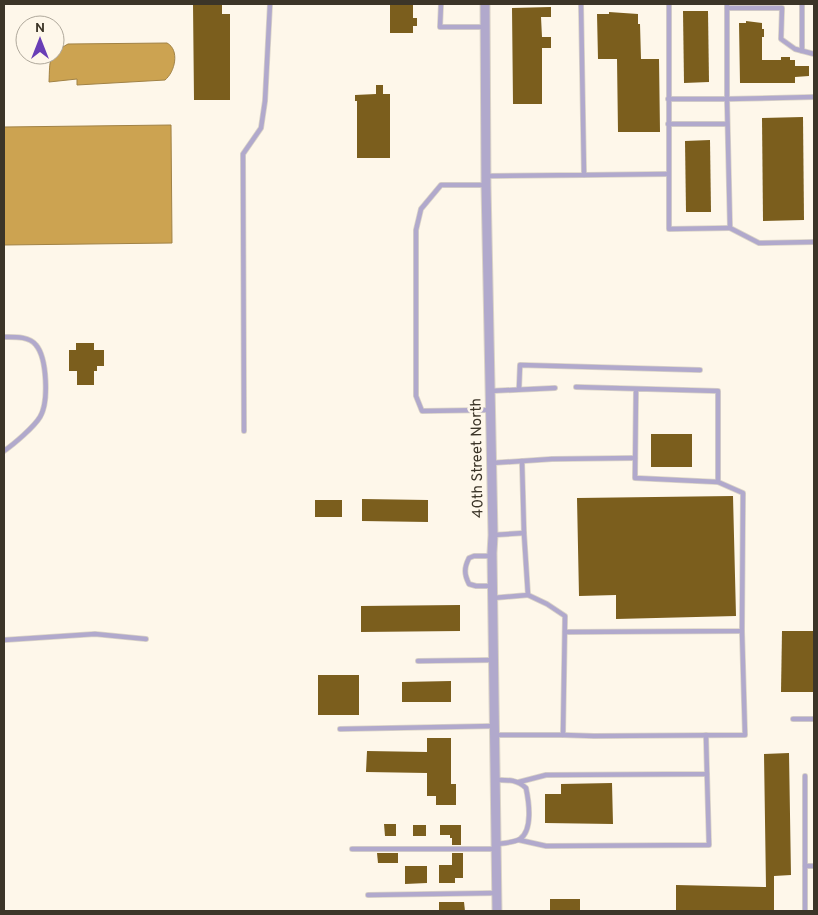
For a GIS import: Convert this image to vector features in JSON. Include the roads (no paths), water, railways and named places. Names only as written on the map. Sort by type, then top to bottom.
[{"type":"street","name":"40th Street North","points":[[485,4],[486,181],[494,535],[492,556],[497,911]]},
{"type":"lane","points":[[244,431],[243,154],[261,128],[265,101],[270,4]]},
{"type":"lane","points":[[441,4],[440,27],[485,27]]},
{"type":"lane","points":[[581,4],[584,176]]},
{"type":"lane","points":[[669,4],[669,229],[730,228],[759,243],[814,242]]},
{"type":"lane","points":[[802,4],[802,51]]},
{"type":"lane","points":[[730,228],[727,124],[727,6],[782,6],[782,39],[795,49],[814,54]]},
{"type":"lane","points":[[668,100],[814,98]]},
{"type":"lane","points":[[668,124],[727,124]]},
{"type":"lane","points":[[490,410],[422,412],[416,396],[416,230],[421,209],[441,185],[584,176],[668,174]]},
{"type":"lane","points":[[4,337],[27,338],[36,344],[42,357],[45,373],[45,399],[41,417],[4,451]]},
{"type":"lane","points":[[519,389],[520,365],[700,370]]},
{"type":"lane","points":[[576,387],[718,391],[718,482]]},
{"type":"lane","points":[[490,390],[555,388]]},
{"type":"lane","points":[[340,729],[495,731],[594,736],[744,735],[742,631],[743,493],[718,482],[635,478],[636,389]]},
{"type":"lane","points":[[491,463],[552,459],[635,458]]},
{"type":"lane","points":[[522,461],[528,595]]},
{"type":"lane","points":[[494,535],[524,534]]},
{"type":"lane","points":[[492,556],[474,556],[469,558],[464,567],[465,576],[469,584],[493,586]]},
{"type":"lane","points":[[493,598],[528,595],[547,604],[565,616],[563,735]]},
{"type":"lane","points":[[565,632],[742,631]]},
{"type":"lane","points":[[4,640],[95,634],[146,638]]},
{"type":"lane","points":[[418,661],[494,660]]},
{"type":"lane","points":[[793,719],[814,719]]},
{"type":"lane","points":[[352,849],[496,846],[519,840],[546,846],[709,845],[706,735]]},
{"type":"lane","points":[[519,782],[546,775],[707,774]]},
{"type":"lane","points":[[805,911],[806,776]]},
{"type":"lane","points":[[495,780],[519,782],[526,788],[528,826],[525,834],[519,840]]},
{"type":"lane","points":[[805,866],[814,866]]},
{"type":"lane","points":[[368,895],[497,893]]}]
